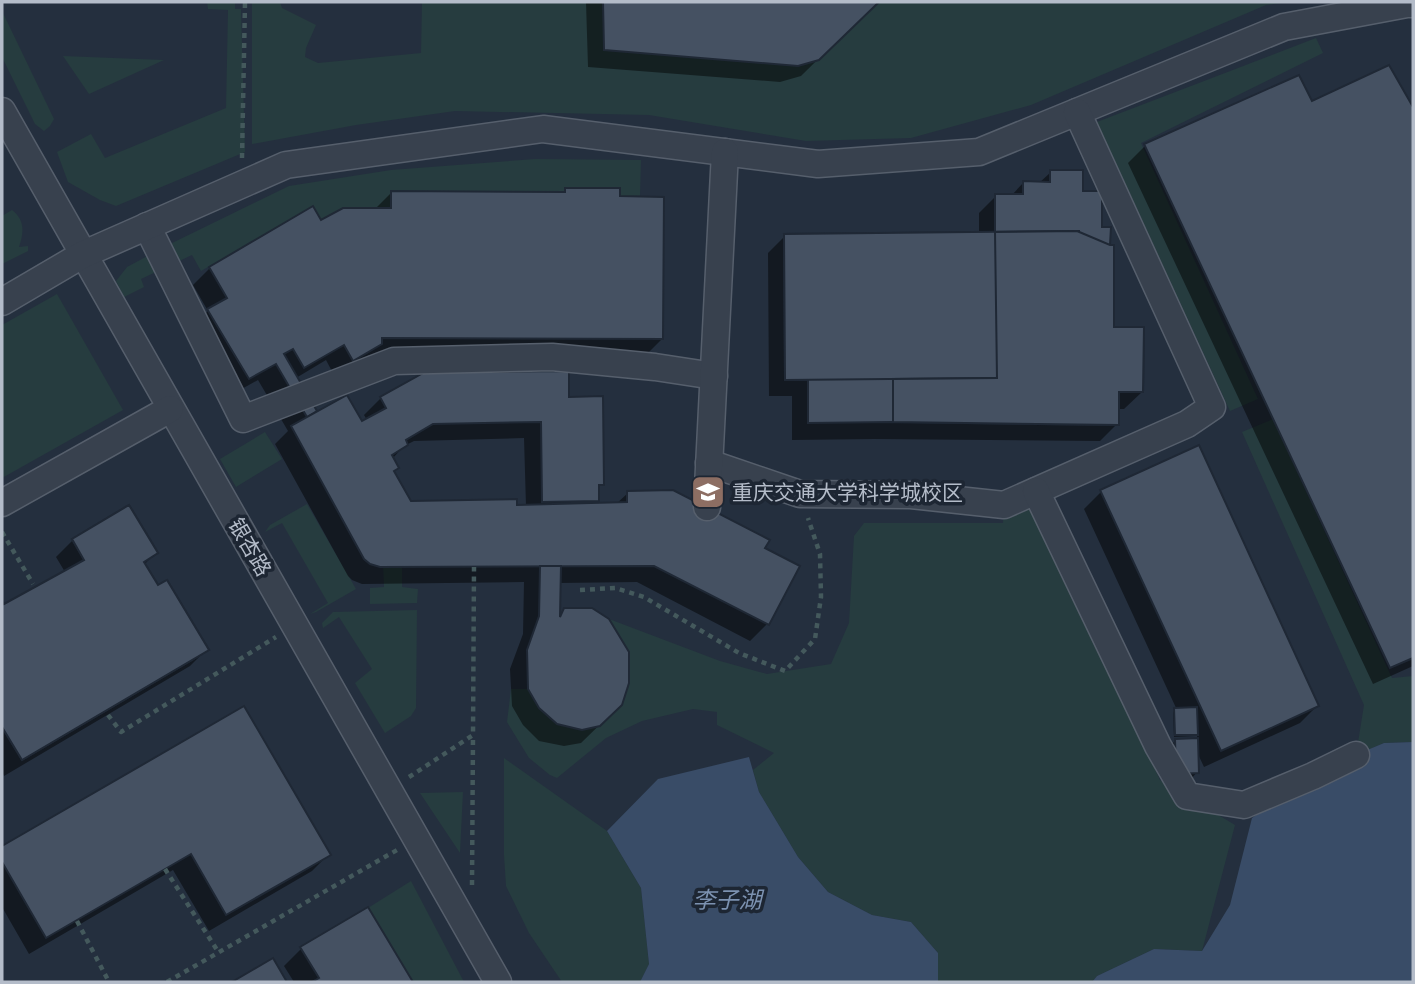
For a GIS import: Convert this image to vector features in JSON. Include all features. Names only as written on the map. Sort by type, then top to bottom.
[{"type":"street","points":[[2,302],[82,255],[286,165],[543,130],[818,164],[979,152],[1284,27],[1413,4]]},
{"type":"street","name":"银杏路","points":[[2,111],[498,982]]},
{"type":"street","points":[[709,463],[800,495],[911,495],[1004,505],[1188,424],[1212,407],[1077,112]]},
{"type":"street","points":[[707,507],[725,152]]},
{"type":"street","points":[[147,226],[243,419],[394,361],[552,356],[714,376]]},
{"type":"street","points":[[2,503],[170,409]]},
{"type":"street","points":[[1036,491],[1158,746],[1187,796],[1244,805],[1356,755]]},
{"type":"path","points":[[242,185],[245,2]]},
{"type":"path","points":[[580,590],[615,588],[644,597],[739,653],[785,671],[815,639],[821,597],[820,554],[800,495]]},
{"type":"path","points":[[2,532],[33,584]]},
{"type":"path","points":[[472,896],[474,567]]},
{"type":"path","points":[[108,715],[121,732],[294,625]]},
{"type":"path","points":[[388,790],[472,735]]},
{"type":"path","points":[[167,982],[416,839]]},
{"type":"path","points":[[165,869],[219,953]]},
{"type":"path","points":[[77,920],[109,982]]},
{"type":"green space","points":[[207,2],[235,2],[235,9],[241,9],[245,152],[116,206],[68,182],[57,152],[91,134],[105,158],[226,108],[228,10],[208,9]]},
{"type":"green space","points":[[252,2],[280,2],[282,8],[316,25],[305,57],[318,63],[421,53],[422,2],[1290,2],[1266,5],[1031,105],[911,138],[806,141],[649,115],[455,111],[252,144]]},
{"type":"green space","points":[[2,11],[54,119],[44,131],[35,124],[2,57]]},
{"type":"green space","points":[[1316,38],[1323,53],[1141,143],[1258,399],[1230,411],[1097,122]]},
{"type":"green space","points":[[63,56],[164,60],[89,94]]},
{"type":"green space","points":[[535,159],[641,160],[640,196],[620,196],[619,188],[566,188],[565,192],[391,191],[391,208],[343,208],[321,220],[313,207],[201,271],[192,255],[141,279],[144,287],[124,297],[116,281],[127,267],[289,186],[391,170]]},
{"type":"green space","points":[[12,210],[22,227],[19,247],[28,246],[28,251],[2,264],[2,216]]},
{"type":"green space","points":[[57,294],[123,410],[2,478],[2,325]]},
{"type":"green space","points":[[1273,419],[1392,678],[1413,676],[1413,742],[1384,743],[1356,755],[1364,705],[1242,432]]},
{"type":"green space","points":[[265,432],[282,459],[236,487],[220,459]]},
{"type":"green space","points":[[1026,503],[1040,516],[1160,780],[1235,825],[1202,951],[1154,949],[1097,976],[1092,982],[938,982],[938,953],[911,922],[872,915],[828,892],[798,857],[759,792],[753,770],[774,753],[717,725],[717,712],[693,709],[642,721],[606,738],[557,778],[529,758],[507,722],[511,689],[528,689],[540,708],[557,724],[581,730],[600,726],[622,705],[629,683],[629,652],[609,619],[720,661],[767,674],[831,664],[849,623],[854,536],[864,523],[1003,523],[1004,505]]},
{"type":"green space","points":[[307,504],[356,589],[310,614],[328,603],[282,523],[265,532],[270,525]]},
{"type":"green space","points":[[383,567],[402,567],[402,587],[418,589],[417,603],[370,604],[370,588],[384,587]]},
{"type":"green space","points":[[417,610],[416,708],[411,716],[385,733],[355,683],[372,669],[339,617],[323,628],[322,623],[333,612]]},
{"type":"green space","points":[[504,758],[607,831],[641,888],[649,964],[640,982],[562,982],[529,933],[506,886]]},
{"type":"green space","points":[[463,792],[460,853],[420,793]]},
{"type":"green space","points":[[411,881],[464,982],[413,982],[368,908]]},
{"type":"water","points":[[1413,742],[1413,982],[1092,982],[1097,976],[1154,949],[1202,951],[1230,905],[1252,818],[1324,768],[1384,743]]},
{"type":"water","name":"李子湖","points":[[749,757],[759,792],[798,857],[828,892],[872,915],[911,922],[938,953],[938,982],[640,982],[649,964],[641,888],[607,831],[658,779]]},
{"type":"building","points":[[603,2],[879,2],[819,60],[798,66],[604,50]]},
{"type":"building","points":[[1389,65],[1413,107],[1413,658],[1390,668],[1144,144],[1299,75],[1312,101]]},
{"type":"building","points":[[1050,170],[1083,170],[1083,191],[1102,191],[1102,227],[1111,227],[1110,245],[1114,245],[1114,327],[1144,327],[1143,392],[1119,392],[1119,425],[808,423],[808,380],[785,380],[784,234],[995,232],[995,194],[1023,194],[1023,181],[1050,182]]},
{"type":"building","points":[[565,188],[620,188],[620,196],[664,197],[663,339],[382,338],[382,344],[353,361],[344,345],[304,368],[293,349],[284,354],[317,411],[307,417],[276,364],[249,379],[207,309],[227,298],[209,267],[313,206],[321,220],[343,208],[391,208],[391,191],[565,192]]},
{"type":"building","points":[[1077,231],[1114,245],[1114,327],[1144,327],[1143,392],[1119,392],[1119,425],[893,422],[893,379],[997,378],[995,232]]},
{"type":"building","points":[[1079,231],[1081,377],[785,380],[784,234]]},
{"type":"building","points":[[569,371],[569,397],[603,396],[604,485],[599,485],[599,501],[542,502],[541,422],[433,424],[406,440],[408,445],[392,455],[399,468],[394,471],[411,501],[517,499],[517,505],[627,502],[627,491],[673,490],[770,540],[765,548],[800,566],[769,625],[654,566],[380,567],[370,564],[364,559],[291,426],[347,395],[362,421],[386,408],[380,397],[425,372]]},
{"type":"building","points":[[1199,445],[1319,706],[1221,751],[1100,490]]},
{"type":"building","points":[[129,505],[158,553],[144,562],[158,585],[167,580],[209,650],[22,760],[2,727],[2,677],[125,604],[108,576],[98,583],[72,539]]},
{"type":"building","points":[[129,505],[158,553],[144,562],[158,585],[167,580],[209,650],[22,760],[2,727],[2,600],[4,604],[84,560],[72,539]]},
{"type":"building","points":[[540,566],[561,566],[560,617],[564,608],[592,608],[609,619],[629,652],[629,683],[622,705],[600,726],[582,730],[557,724],[539,708],[528,689],[527,650],[539,616]]},
{"type":"building","points":[[244,706],[331,855],[226,915],[191,854],[46,938],[2,862],[2,846]]},
{"type":"building","points":[[1197,707],[1198,735],[1175,735],[1174,708]]},
{"type":"building","points":[[1198,738],[1199,773],[1176,774],[1175,739]]},
{"type":"building","points":[[368,907],[413,982],[312,982],[319,978],[300,947]]},
{"type":"building","points":[[273,958],[287,982],[232,982]]},
{"type":"place","name":"重庆交通大学科学城校区","points":[[708,492]]}]
